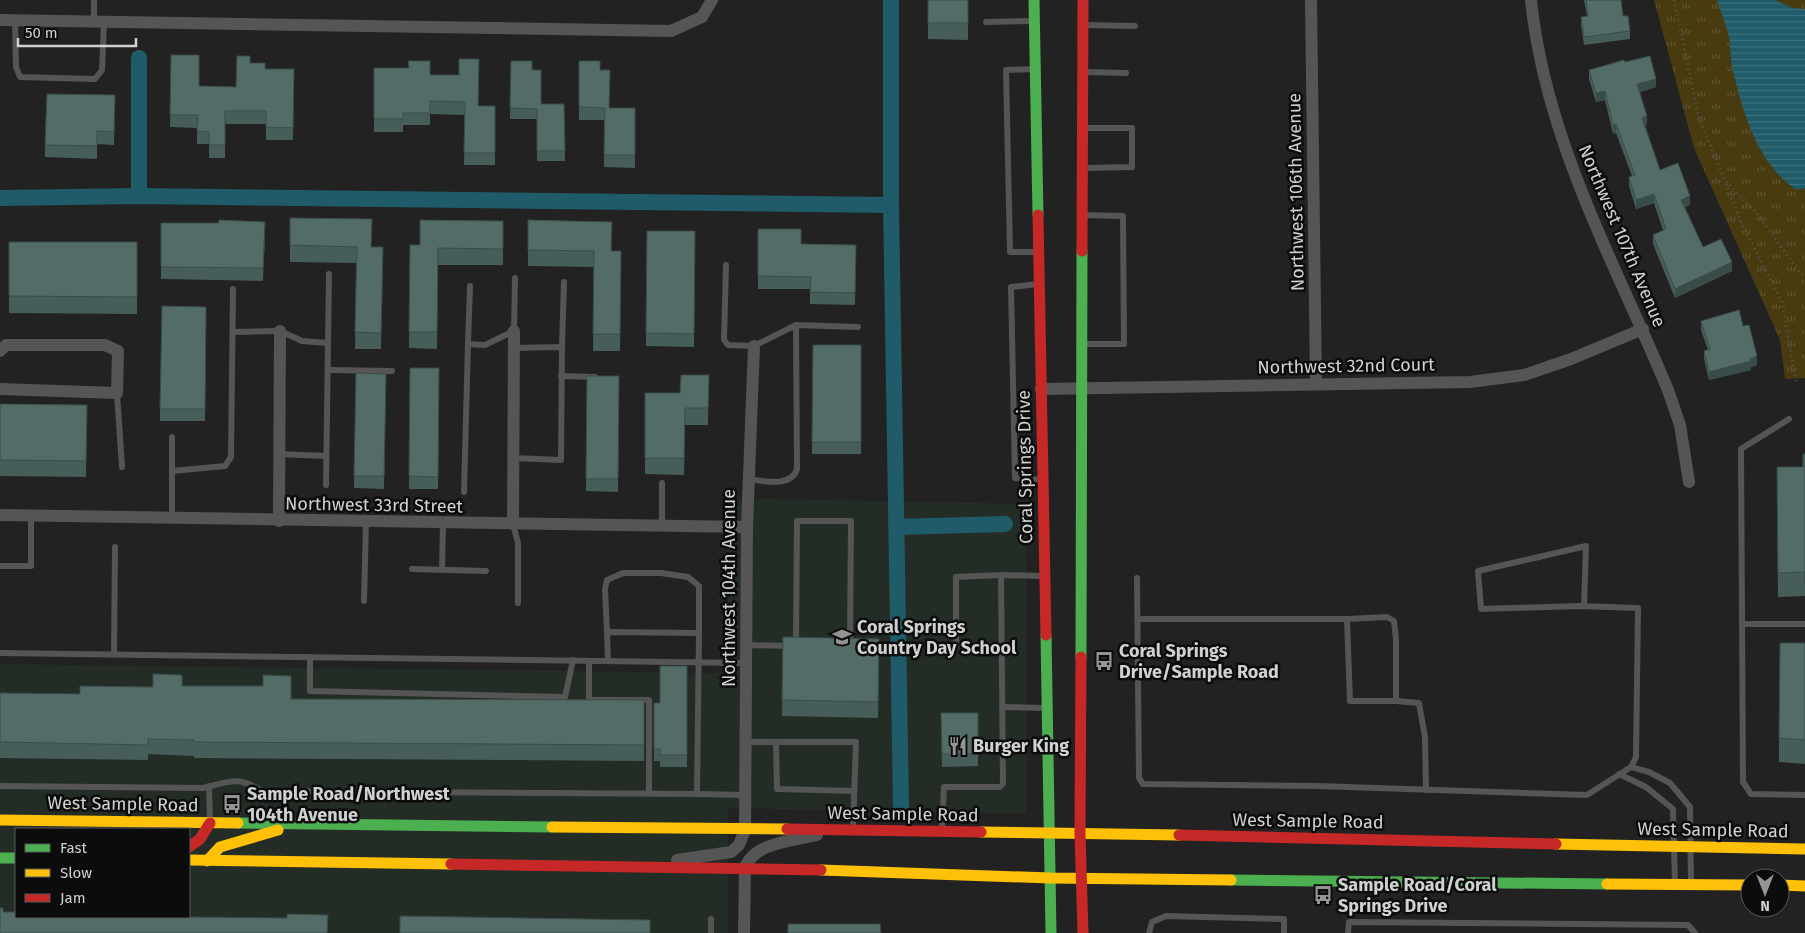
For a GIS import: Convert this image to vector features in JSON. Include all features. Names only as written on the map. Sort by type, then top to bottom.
[{"type":"main road","name":"Coral Springs Drive","points":[[1034,0],[1051,933]]},
{"type":"main road","points":[[1083,0],[1080,834],[1083,933]]},
{"type":"main road","name":"West Sample Road","points":[[0,820],[1080,834],[1805,849]]},
{"type":"main road","points":[[190,846],[200,839],[210,823]]},
{"type":"main road","points":[[207,861],[220,847],[233,842],[304,824]]},
{"type":"main road","points":[[0,858],[15,858]]},
{"type":"main road","points":[[190,860],[745,868],[1050,878],[1740,885]]},
{"type":"main road","points":[[1790,886],[1805,886]]},
{"type":"street","points":[[0,20],[671,31],[702,17],[712,0]]},
{"type":"street","name":"Northwest 106th Avenue","points":[[1311,0],[1316,383]]},
{"type":"street","name":"Northwest 107th Avenue","points":[[1531,0],[1550,102],[1570,163],[1668,390],[1680,425],[1689,482]]},
{"type":"street","name":"Northwest 32nd Court","points":[[1041,389],[1316,383],[1470,382],[1524,375],[1571,360],[1643,330]]},
{"type":"street","points":[[279,521],[280,331]]},
{"type":"street","points":[[513,524],[514,331]]},
{"type":"street","points":[[0,352],[6,345],[105,345],[118,351],[117,393],[0,389]]},
{"type":"street","name":"Northwest 104th Avenue","points":[[745,830],[746,527],[754,346]]},
{"type":"street","name":"Northwest 33rd Street","points":[[0,515],[172,517],[279,521],[746,527]]},
{"type":"street","points":[[630,866],[732,852],[740,845],[745,830]]},
{"type":"street","points":[[744,933],[745,868],[748,858],[765,847],[837,831]]},
{"type":"lane","points":[[15,20],[16,68],[20,77],[95,79],[102,70],[99,22],[94,0]]},
{"type":"lane","points":[[986,22],[1034,21]]},
{"type":"lane","points":[[1083,25],[1135,26]]},
{"type":"lane","points":[[1035,69],[1006,70],[1010,252],[1039,252]]},
{"type":"lane","points":[[1083,72],[1126,73]]},
{"type":"lane","points":[[1083,128],[1132,128],[1132,167],[1083,168]]},
{"type":"lane","points":[[1083,215],[1122,216],[1124,344],[1083,344]]},
{"type":"lane","points":[[726,266],[724,340],[728,345],[754,346],[796,325],[858,327]]},
{"type":"lane","points":[[326,485],[329,274]]},
{"type":"lane","points":[[468,344],[485,345],[514,331],[515,278]]},
{"type":"lane","points":[[513,458],[560,460],[564,282]]},
{"type":"lane","points":[[1040,284],[1011,287],[1015,478],[1043,480]]},
{"type":"lane","points":[[464,492],[470,286]]},
{"type":"lane","points":[[172,471],[215,469],[225,466],[231,457],[233,290]]},
{"type":"lane","points":[[748,479],[785,481],[796,475],[796,325]]},
{"type":"lane","points":[[232,332],[280,331],[302,341],[328,343]]},
{"type":"lane","points":[[513,348],[562,347]]},
{"type":"lane","points":[[328,370],[392,371]]},
{"type":"lane","points":[[561,376],[605,377]]},
{"type":"lane","points":[[117,393],[122,467]]},
{"type":"lane","points":[[1789,419],[1741,449],[1742,782],[1751,794],[1805,795]]},
{"type":"lane","points":[[172,436],[172,517]]},
{"type":"lane","points":[[279,454],[326,456]]},
{"type":"lane","points":[[662,483],[662,526]]},
{"type":"lane","points":[[0,566],[31,566],[31,515]]},
{"type":"lane","points":[[796,646],[797,521],[851,521],[850,646],[841,646]]},
{"type":"lane","points":[[364,601],[366,522]]},
{"type":"lane","points":[[442,523],[442,570]]},
{"type":"lane","points":[[513,524],[518,543],[518,603]]},
{"type":"lane","points":[[1137,578],[1139,778],[1143,784],[1587,795],[1631,767],[1636,757],[1638,608],[1584,606],[1481,609],[1478,571],[1586,546],[1584,606]]},
{"type":"lane","points":[[114,654],[115,547]]},
{"type":"lane","points":[[412,569],[486,571]]},
{"type":"lane","points":[[608,661],[605,589],[607,580],[623,573],[652,573],[688,577],[699,586],[697,794]]},
{"type":"lane","points":[[1002,646],[956,644],[956,576],[1045,576]]},
{"type":"lane","points":[[942,832],[944,787],[1000,787],[1003,784],[1001,576]]},
{"type":"lane","points":[[1138,619],[1347,619],[1387,617],[1394,621],[1396,640],[1396,700]]},
{"type":"lane","points":[[1347,619],[1350,701],[1396,700],[1420,703],[1425,737],[1426,790]]},
{"type":"lane","points":[[1742,624],[1805,624]]},
{"type":"lane","points":[[607,632],[699,633]]},
{"type":"lane","points":[[746,645],[804,646]]},
{"type":"lane","points":[[0,653],[746,663]]},
{"type":"lane","points":[[310,657],[310,691],[565,697],[573,660]]},
{"type":"lane","points":[[589,661],[589,700],[649,700],[649,793]]},
{"type":"lane","points":[[1002,707],[1048,708]]},
{"type":"lane","points":[[746,742],[856,742],[853,831]]},
{"type":"lane","points":[[776,742],[777,789],[854,792]]},
{"type":"lane","points":[[1631,767],[1649,772],[1670,783],[1690,807],[1691,883]]},
{"type":"lane","points":[[1619,774],[1646,787],[1673,809],[1675,883]]},
{"type":"lane","points":[[0,786],[209,786],[231,780],[251,784],[262,791],[745,795]]},
{"type":"lane","points":[[209,786],[210,823]]},
{"type":"lane","points":[[1149,933],[1152,922],[1166,916],[1284,919],[1284,933]]},
{"type":"lane","points":[[711,919],[711,933]]},
{"type":"lane","points":[[1348,933],[1349,922],[1688,925],[1695,933]]},
{"type":"lane","points":[[1519,924],[1519,933]]},
{"type":"path","points":[[1674,0],[1699,118],[1741,222],[1782,302],[1796,381]]},
{"type":"path","points":[[1725,181],[1754,211],[1805,276]]},
{"type":"shaded area","points":[[727,498],[1026,504],[1027,814],[728,808],[728,933],[0,933],[0,664],[728,673]]},
{"type":"green space","points":[[1654,0],[1805,0],[1805,378],[1785,379],[1780,340],[1694,148]]},
{"type":"water","points":[[1717,0],[1775,0],[1792,8],[1805,9],[1805,188],[1797,190],[1784,180],[1772,167],[1755,138],[1737,87],[1732,67],[1729,37]]},
{"type":"building","points":[[928,0],[968,0],[968,23],[928,23]]},
{"type":"building","points":[[1586,0],[1621,0],[1623,16],[1628,16],[1630,31],[1584,37],[1581,17],[1588,16]]},
{"type":"building","points":[[171,55],[199,55],[199,86],[236,87],[237,56],[250,56],[250,63],[265,63],[265,69],[294,69],[293,128],[266,127],[266,111],[225,111],[225,145],[209,145],[209,132],[197,131],[198,115],[170,115]]},
{"type":"building","points":[[1650,56],[1656,79],[1637,84],[1647,116],[1642,118],[1660,170],[1678,163],[1690,196],[1681,200],[1703,247],[1721,239],[1732,262],[1675,289],[1653,235],[1666,229],[1654,194],[1636,200],[1629,177],[1635,175],[1616,124],[1613,125],[1605,91],[1596,93],[1589,70],[1624,60],[1625,62]]},
{"type":"building","points":[[459,59],[479,59],[478,106],[495,106],[495,153],[464,153],[465,102],[430,101],[430,113],[403,113],[403,119],[374,119],[374,68],[409,68],[408,61],[430,61],[430,75],[459,75]]},
{"type":"building","points":[[511,61],[532,61],[532,70],[541,70],[541,104],[564,104],[565,151],[537,151],[537,109],[510,108]]},
{"type":"building","points":[[579,61],[600,61],[600,70],[610,70],[609,108],[635,108],[635,155],[604,155],[605,108],[579,107]]},
{"type":"building","points":[[47,94],[115,95],[114,132],[97,131],[97,146],[45,145]]},
{"type":"building","points":[[290,218],[372,219],[371,247],[383,247],[381,333],[355,332],[357,247],[290,245]]},
{"type":"building","points":[[219,220],[265,222],[263,268],[161,267],[161,223],[219,223]]},
{"type":"building","points":[[420,220],[503,221],[503,249],[438,248],[437,332],[409,332],[410,245],[420,245]]},
{"type":"building","points":[[528,220],[612,222],[611,251],[621,251],[620,334],[593,334],[594,251],[528,250]]},
{"type":"building","points":[[758,229],[801,229],[801,244],[856,245],[855,293],[810,292],[811,277],[758,276]]},
{"type":"building","points":[[647,231],[695,231],[694,334],[646,333]]},
{"type":"building","points":[[9,242],[137,242],[137,297],[9,296]]},
{"type":"building","points":[[162,306],[206,307],[205,409],[160,409]]},
{"type":"building","points":[[1739,310],[1743,326],[1749,325],[1757,356],[1750,359],[1751,361],[1709,372],[1704,351],[1710,349],[1701,321]]},
{"type":"building","points":[[813,345],[861,345],[861,442],[812,442]]},
{"type":"building","points":[[410,368],[439,368],[438,477],[409,476]]},
{"type":"building","points":[[356,373],[386,374],[384,476],[354,476]]},
{"type":"building","points":[[681,375],[709,375],[708,408],[685,408],[684,458],[645,458],[645,393],[680,393]]},
{"type":"building","points":[[587,376],[619,376],[618,479],[586,479]]},
{"type":"building","points":[[0,404],[87,405],[86,461],[0,460]]},
{"type":"building","points":[[1803,454],[1805,454],[1805,572],[1778,573],[1777,467],[1803,467]]},
{"type":"building","points":[[783,637],[879,639],[878,702],[782,700]]},
{"type":"building","points":[[1780,643],[1805,643],[1805,740],[1779,738]]},
{"type":"building","points":[[660,666],[687,666],[687,755],[660,755],[660,749],[654,749],[654,703],[660,703]]},
{"type":"building","points":[[153,674],[182,675],[182,686],[263,686],[263,675],[291,676],[291,699],[644,700],[644,745],[194,742],[194,740],[148,739],[148,745],[0,742],[0,693],[80,694],[80,686],[153,687]]},
{"type":"building","points":[[941,713],[978,713],[978,754],[942,754]]},
{"type":"building","points":[[0,908],[3,908],[3,912],[15,912],[15,918],[287,918],[287,914],[328,915],[327,933],[0,933]]},
{"type":"building","points":[[400,916],[650,920],[650,933],[400,933]]},
{"type":"building","points":[[788,924],[880,924],[881,933],[788,933]]},
{"type":"waterway","points":[[891,0],[891,205]]},
{"type":"waterway","points":[[139,58],[139,196]]},
{"type":"waterway","points":[[0,198],[139,196],[891,205],[901,807]]},
{"type":"waterway","points":[[896,527],[1005,524]]},
{"type":"traffic: fast","points":[[1034,0],[1038,215]]},
{"type":"traffic: fast","points":[[1081,657],[1082,251]]},
{"type":"traffic: fast","points":[[1046,635],[1051,933]]},
{"type":"traffic: fast","points":[[238,823],[552,827]]},
{"type":"traffic: fast","points":[[0,858],[15,858]]},
{"type":"traffic: fast","points":[[1231,880],[1607,884]]},
{"type":"traffic: slow","points":[[0,820],[238,823]]},
{"type":"traffic: slow","points":[[552,827],[787,829]]},
{"type":"traffic: slow","points":[[207,861],[220,847],[278,830]]},
{"type":"traffic: slow","points":[[981,832],[1179,835]]},
{"type":"traffic: slow","points":[[1556,844],[1805,849]]},
{"type":"traffic: slow","points":[[190,860],[451,864]]},
{"type":"traffic: slow","points":[[821,870],[1050,878],[1231,880]]},
{"type":"traffic: slow","points":[[1607,884],[1740,885]]},
{"type":"traffic: slow","points":[[1790,885],[1805,886]]},
{"type":"traffic: jam","points":[[1082,251],[1083,0]]},
{"type":"traffic: jam","points":[[1038,215],[1046,635]]},
{"type":"traffic: jam","points":[[1081,657],[1080,833],[1083,933]]},
{"type":"traffic: jam","points":[[190,846],[200,839],[210,823]]},
{"type":"traffic: jam","points":[[787,829],[981,832]]},
{"type":"traffic: jam","points":[[1179,835],[1556,844]]},
{"type":"traffic: jam","points":[[451,864],[821,870]]},
{"type":"place","name":"Coral Springs Country Day School","points":[[842,637]]},
{"type":"place","name":"Coral Springs Drive/Sample Road","points":[[1104,661]]},
{"type":"place","name":"Burger King","points":[[958,746]]},
{"type":"place","name":"Sample Road/Northwest 104th Avenue","points":[[232,804]]},
{"type":"place","name":"Sample Road/Coral Springs Drive","points":[[1323,895]]}]
